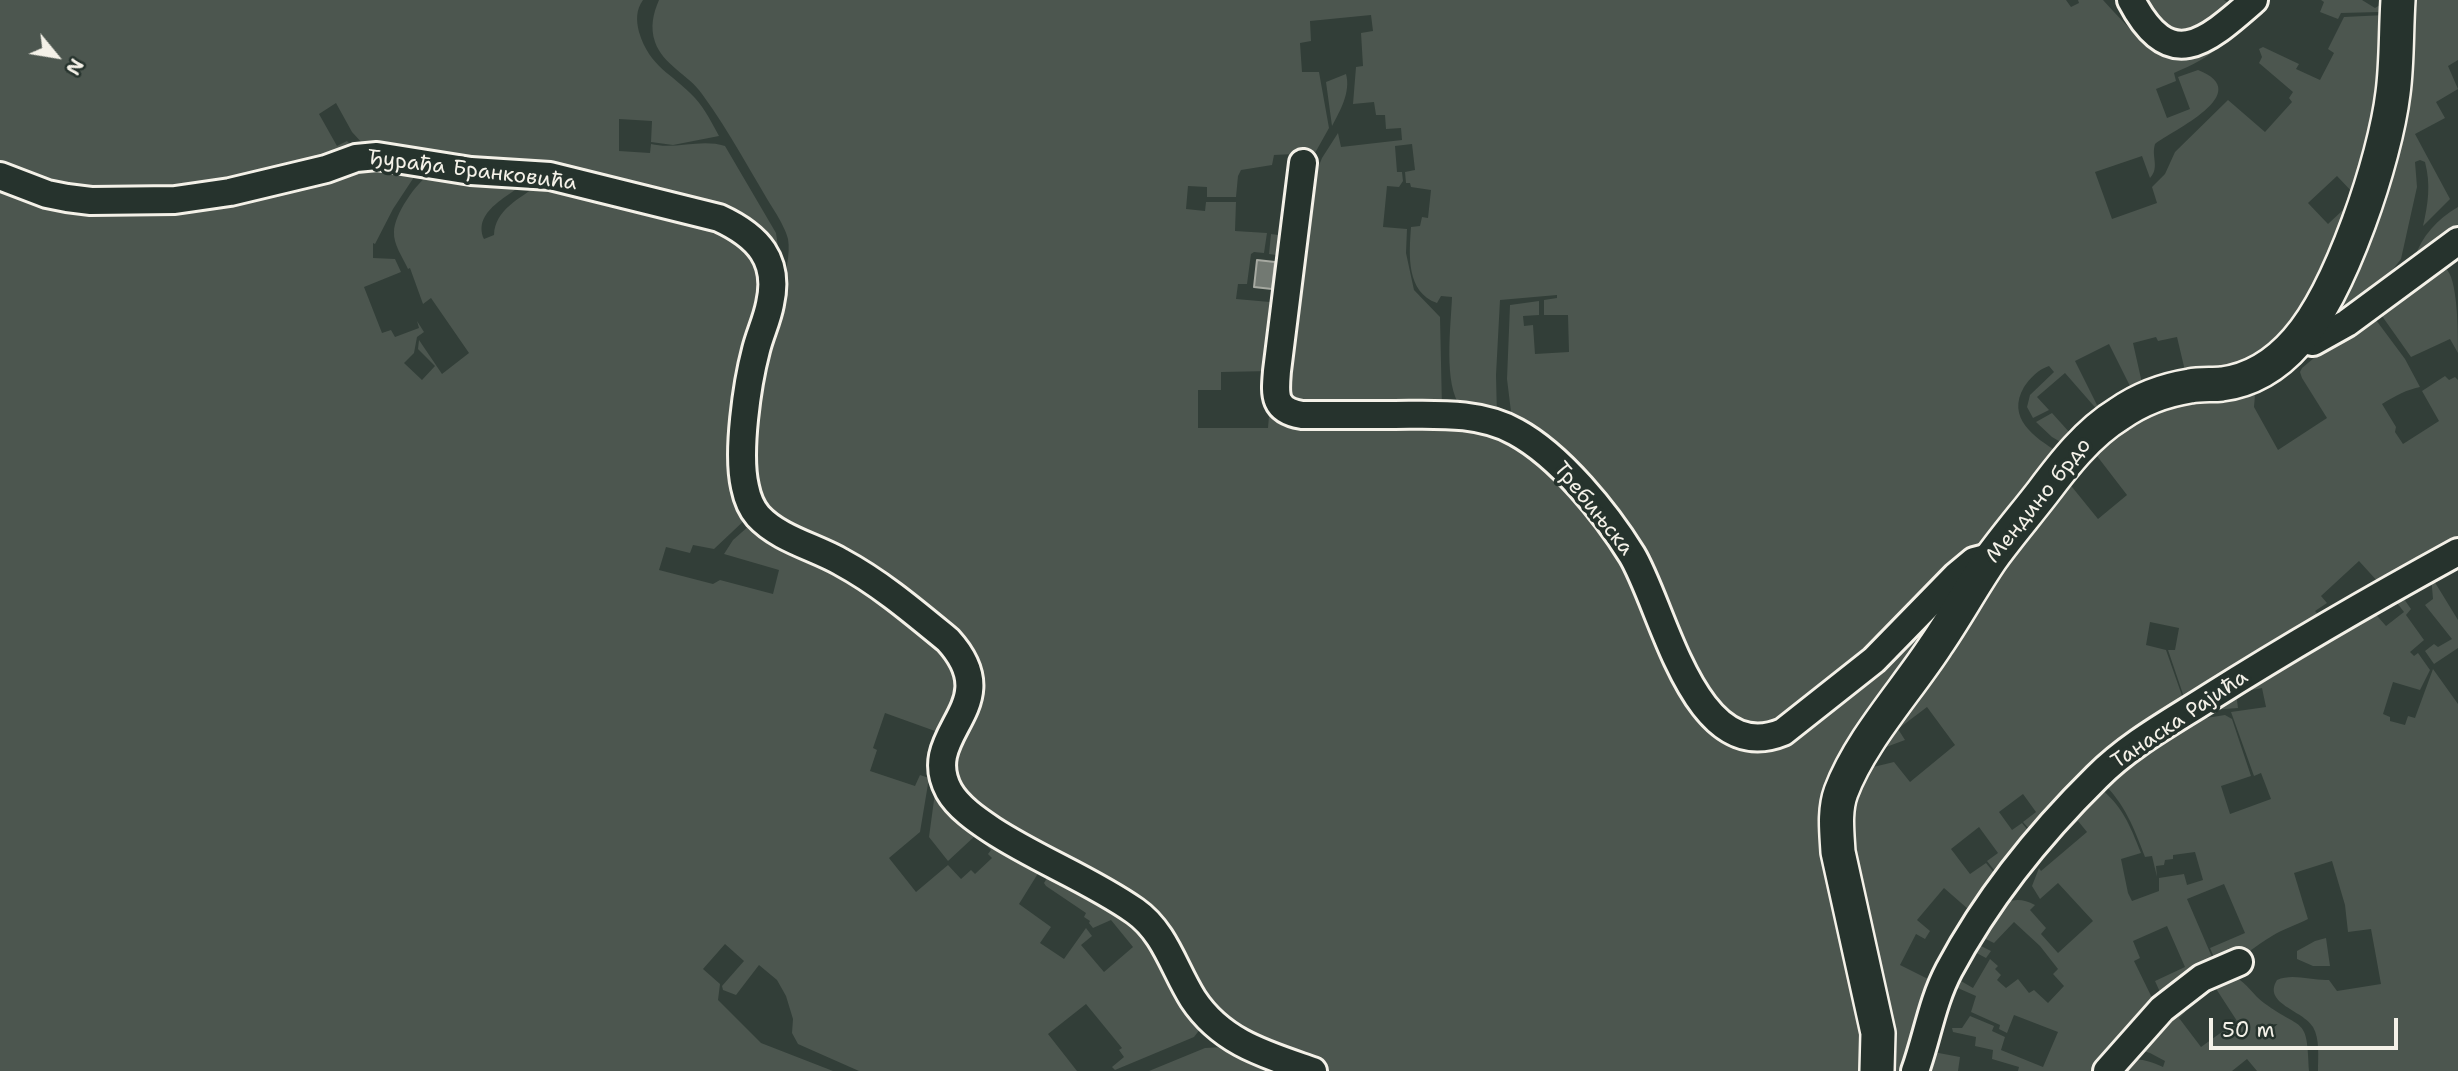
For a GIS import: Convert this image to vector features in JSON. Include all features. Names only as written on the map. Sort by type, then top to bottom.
[{"type":"street","points":[[2132,0],[2140,17],[2154,33],[2170,43],[2182,45],[2208,38],[2254,0]]},
{"type":"street","name":"Мендино брдо","points":[[1877,1071],[1878,1033],[1838,852],[1836,823],[1840,795],[1852,768],[1937,645],[1993,555],[2071,457],[2117,415],[2161,393],[2189,386],[2226,383],[2257,374],[2278,361],[2299,339],[2320,308],[2347,253],[2378,167],[2393,93],[2398,0]]},
{"type":"street","name":"Ђурађа Бранковића","points":[[0,176],[47,194],[67,198],[91,201],[175,200],[230,192],[326,169],[356,158],[377,156],[471,171],[559,178],[719,218],[737,226],[763,250],[773,278],[770,306],[754,362],[746,406],[744,484],[757,515],[787,536],[840,561],[869,579],[959,651],[967,666],[971,687],[963,712],[942,754],[944,777],[949,791],[958,803],[1023,850],[1106,894],[1145,919],[1157,932],[1193,999],[1208,1019],[1235,1041],[1273,1058],[1313,1071]]},
{"type":"street","name":"Требињска","points":[[1303,163],[1277,371],[1276,389],[1280,406],[1286,411],[1302,415],[1446,414],[1471,417],[1498,424],[1533,443],[1575,481],[1631,554],[1646,580],[1688,681],[1712,715],[1730,731],[1748,738],[1767,739],[1783,732],[1874,660],[1974,561],[1993,555]]},
{"type":"street","points":[[2299,339],[2313,342],[2347,323],[2458,241]]},
{"type":"street","name":"Танаска Рајића","points":[[1915,1071],[1940,990],[1981,916],[2021,863],[2096,777],[2167,723],[2364,604],[2458,552]]},
{"type":"street","points":[[2107,1071],[2162,1009],[2202,978],[2239,962]]},
{"type":"shaded area","points":[[0,0],[643,0],[637,19],[639,32],[649,54],[699,102],[719,136],[673,145],[651,142],[652,121],[619,119],[619,151],[650,153],[651,144],[669,146],[707,143],[725,146],[776,233],[779,253],[777,261],[763,241],[375,143],[363,144],[352,132],[336,103],[319,114],[337,146],[347,141],[358,153],[271,177],[107,195],[0,171]]},
{"type":"shaded area","points":[[659,0],[2066,0],[2071,7],[2079,3],[2078,0],[2103,0],[2149,45],[2163,52],[2178,54],[2194,50],[2213,40],[2236,23],[2218,48],[2174,73],[2176,81],[2156,89],[2167,118],[2190,109],[2178,77],[2198,70],[2214,79],[2218,89],[2215,100],[2205,111],[2155,144],[2155,166],[2150,178],[2142,156],[2095,172],[2112,219],[2157,203],[2152,187],[2165,174],[2175,152],[2228,100],[2265,132],[2292,102],[2289,98],[2293,92],[2259,63],[2262,57],[2259,49],[2263,47],[2299,64],[2296,69],[2320,80],[2334,53],[2328,49],[2344,17],[2385,15],[2378,106],[2362,173],[2355,195],[2337,176],[2308,203],[2328,224],[2343,210],[2348,214],[2320,284],[2294,327],[2277,345],[2257,360],[2229,372],[2186,375],[2177,337],[2158,341],[2156,337],[2133,343],[2142,383],[2158,382],[2133,392],[2109,344],[2075,361],[2097,405],[2114,397],[2116,401],[2100,413],[2065,373],[2037,397],[2049,410],[2033,418],[2027,407],[2030,395],[2054,372],[2049,366],[2038,372],[2024,387],[2018,408],[2025,425],[2032,433],[2058,452],[2056,458],[1983,551],[1941,580],[1883,644],[1799,714],[1774,727],[1761,729],[1735,723],[1723,715],[1703,693],[1681,654],[1659,591],[1624,536],[1597,501],[1548,448],[1512,420],[1507,379],[1510,305],[1539,301],[1539,315],[1523,316],[1524,326],[1533,325],[1535,354],[1569,352],[1568,315],[1544,315],[1544,300],[1557,298],[1557,295],[1500,300],[1497,417],[1464,410],[1455,397],[1450,370],[1452,297],[1441,296],[1437,303],[1427,298],[1415,282],[1410,260],[1411,227],[1420,226],[1422,217],[1428,218],[1431,190],[1411,187],[1410,183],[1406,183],[1405,172],[1415,170],[1412,144],[1395,146],[1397,172],[1402,172],[1403,181],[1399,187],[1387,186],[1383,227],[1407,229],[1406,253],[1414,290],[1440,317],[1442,408],[1294,409],[1285,402],[1281,385],[1304,202],[1322,158],[1338,133],[1341,147],[1402,140],[1401,128],[1386,129],[1385,115],[1376,115],[1374,102],[1353,104],[1356,67],[1363,66],[1361,33],[1373,31],[1371,15],[1310,21],[1311,41],[1300,43],[1302,72],[1319,72],[1329,128],[1315,153],[1274,155],[1272,165],[1241,170],[1236,197],[1207,197],[1207,187],[1188,186],[1186,209],[1205,211],[1206,202],[1236,202],[1235,231],[1267,233],[1264,253],[1251,254],[1247,284],[1238,284],[1236,299],[1270,302],[1277,296],[1281,260],[1276,258],[1276,255],[1269,254],[1271,234],[1278,235],[1279,230],[1286,230],[1289,180],[1293,181],[1280,313],[1271,371],[1221,372],[1221,390],[1198,390],[1198,428],[1268,428],[1269,416],[1300,422],[1440,421],[1447,427],[1493,432],[1519,441],[1547,461],[1562,476],[1606,528],[1626,557],[1679,680],[1697,710],[1718,732],[1744,744],[1774,742],[1800,729],[1876,666],[1957,590],[1841,764],[1828,793],[1824,817],[1826,847],[1867,1034],[1867,1071],[1325,1071],[1260,1048],[1239,1037],[1224,1025],[1201,998],[1153,918],[1141,908],[995,827],[976,808],[948,772],[953,746],[976,690],[975,669],[966,651],[941,625],[891,587],[845,559],[783,530],[762,514],[752,490],[750,471],[752,403],[758,362],[784,278],[789,251],[788,239],[777,215],[712,108],[697,87],[670,64],[659,50],[652,26]]},
{"type":"shaded area","points":[[2138,0],[2224,0],[2237,9],[2175,38]]},
{"type":"shaded area","points":[[2321,0],[2362,0],[2375,8],[2380,5],[2380,12],[2341,13],[2338,19],[2320,12],[2324,2]]},
{"type":"shaded area","points":[[2409,0],[2458,0],[2458,60],[2448,66],[2458,89],[2436,102],[2445,118],[2415,134],[2450,199],[2423,226],[2428,179],[2425,162],[2415,162],[2417,187],[2401,259],[2387,277],[2352,309],[2343,315],[2331,316]]},
{"type":"shaded area","points":[[1346,74],[1346,94],[1332,126],[1326,82]]},
{"type":"shaded area","points":[[360,163],[420,168],[393,209],[375,244],[373,243],[373,258],[395,259],[401,272],[364,287],[382,333],[391,330],[395,337],[419,328],[417,321],[424,332],[417,337],[414,353],[404,363],[422,380],[435,366],[418,349],[419,340],[442,374],[469,353],[431,298],[423,304],[410,268],[408,269],[395,241],[395,225],[402,209],[418,185],[429,175],[527,181],[488,212],[483,220],[484,239],[494,235],[495,226],[504,211],[539,184],[713,221],[765,269],[749,516],[714,549],[693,545],[690,553],[666,547],[659,570],[713,584],[720,580],[773,594],[779,570],[724,554],[733,540],[750,525],[895,604],[964,674],[937,744],[932,741],[935,731],[885,713],[873,748],[877,750],[870,771],[915,786],[920,775],[929,778],[920,832],[889,858],[916,892],[948,865],[961,879],[971,870],[975,874],[992,858],[988,854],[991,850],[976,835],[948,861],[929,837],[934,800],[938,792],[1042,867],[1019,904],[1051,927],[1040,943],[1064,959],[1086,928],[1092,936],[1081,945],[1104,972],[1133,947],[1111,920],[1093,928],[1090,921],[1084,917],[1086,913],[1046,886],[1044,883],[1050,873],[1134,916],[1201,1028],[1194,1037],[1115,1070],[1112,1067],[1124,1057],[1119,1050],[1122,1048],[1086,1004],[1048,1034],[1077,1071],[859,1071],[798,1044],[792,1033],[793,1019],[786,996],[777,980],[759,965],[736,995],[723,990],[722,986],[744,961],[725,944],[703,969],[720,984],[718,1000],[761,1043],[833,1071],[0,1071],[0,181],[66,202]]},
{"type":"shaded area","points":[[2458,207],[2458,230],[2414,259],[2431,229]]},
{"type":"shaded area","points":[[1257,260],[1275,262],[1272,289],[1254,287]]},
{"type":"shaded area","points":[[2445,268],[2453,282],[2455,293],[2458,353],[2450,339],[2411,357],[2381,312],[2437,269]]},
{"type":"shaded area","points":[[2372,318],[2405,359],[2420,387],[2401,393],[2382,404],[2403,444],[2439,421],[2422,391],[2445,376],[2449,380],[2455,377],[2458,380],[2458,547],[2379,583],[2359,561],[2321,596],[2327,603],[2315,611],[2324,621],[2187,706],[2168,650],[2175,650],[2179,628],[2150,622],[2146,645],[2166,650],[2186,707],[2036,837],[2023,822],[2036,812],[2023,794],[1999,812],[2012,830],[2022,823],[2035,839],[2002,880],[1987,861],[1998,853],[1979,827],[1951,849],[1970,874],[1986,863],[2001,881],[1973,917],[1965,913],[1968,909],[1944,888],[1917,920],[1930,931],[1925,939],[1916,934],[1900,965],[1936,983],[1909,1071],[1890,1071],[1848,824],[1865,769],[1894,762],[1910,782],[1955,745],[1927,707],[1898,729],[1905,740],[1878,750],[1974,605],[2068,482],[2098,519],[2127,495],[2097,456],[2100,445],[2158,406],[2233,394],[2255,395],[2254,407],[2278,450],[2327,418],[2302,378],[2302,368],[2332,343]]},
{"type":"shaded area","points":[[2052,413],[2070,433],[2064,444],[2036,422]]},
{"type":"shaded area","points":[[2431,576],[2458,620],[2458,648],[2434,664],[2425,651],[2434,644],[2438,647],[2452,639],[2425,605],[2433,599]]},
{"type":"shaded area","points":[[2419,578],[2416,589],[2404,599],[2411,609],[2406,615],[2424,640],[2410,652],[2414,656],[2418,653],[2430,670],[2420,690],[2393,682],[2383,714],[2390,717],[2390,721],[2405,725],[2408,716],[2415,718],[2433,669],[2458,704],[2458,1071],[2318,1071],[2317,1037],[2313,1027],[2279,1001],[2274,988],[2277,980],[2296,977],[2329,980],[2337,991],[2381,984],[2371,929],[2348,932],[2345,905],[2332,861],[2294,873],[2308,919],[2276,934],[2231,961],[2216,962],[2210,948],[2245,933],[2224,884],[2187,899],[2215,964],[2164,1001],[2155,981],[2185,967],[2167,926],[2133,941],[2140,958],[2134,961],[2157,1008],[2097,1071],[2018,1071],[2019,1067],[1992,1059],[1993,1050],[1975,1046],[1976,1037],[1953,1032],[1952,1028],[1962,1028],[1970,1016],[1994,1026],[1992,1031],[2005,1037],[2001,1050],[2043,1067],[2058,1032],[2014,1015],[2007,1033],[1999,1029],[2000,1025],[1971,1012],[1976,996],[1951,985],[1945,1004],[1945,996],[1950,979],[1973,942],[1991,951],[1986,958],[1969,949],[1954,977],[1973,988],[1990,959],[1998,966],[1995,969],[2001,975],[1997,980],[2006,988],[2018,979],[2029,993],[2034,990],[2048,1003],[2064,986],[2053,974],[2058,969],[2040,946],[2014,922],[1994,943],[1977,935],[2000,906],[2016,900],[2035,905],[2030,910],[2046,928],[2041,934],[2058,953],[2093,921],[2058,883],[2040,899],[2032,886],[2039,868],[2041,871],[2087,832],[2078,821],[2032,859],[2033,862],[2020,884],[2014,889],[2010,886],[2013,880],[2078,800],[2098,786],[2114,801],[2124,816],[2141,853],[2121,859],[2132,901],[2159,891],[2159,878],[2184,874],[2187,885],[2203,880],[2195,852],[2173,855],[2173,859],[2165,860],[2164,865],[2156,866],[2157,877],[2152,856],[2145,857],[2123,808],[2102,782],[2104,773],[2142,745],[2181,722],[2225,715],[2232,719],[2251,776],[2221,786],[2230,814],[2271,799],[2261,773],[2254,776],[2231,712],[2266,707],[2262,688],[2236,693],[2238,708],[2197,711],[2385,598],[2371,609],[2386,626],[2404,612],[2391,595]]},
{"type":"shaded area","points":[[2326,938],[2330,966],[2313,966],[2297,959],[2297,951]]},
{"type":"shaded area","points":[[2235,977],[2264,1003],[2301,1027],[2307,1041],[2309,1071],[2257,1071],[2247,1059],[2232,1071],[2112,1071],[2131,1060],[2163,1067],[2165,1061],[2133,1048],[2179,1004],[2185,1012],[2179,1018],[2201,1047],[2237,1021],[2211,981]]},
{"type":"shaded area","points":[[1224,1047],[1294,1071],[1149,1071],[1205,1048]]},
{"type":"shaded area","points":[[1928,1051],[1960,1057],[1958,1071],[1922,1071]]}]
